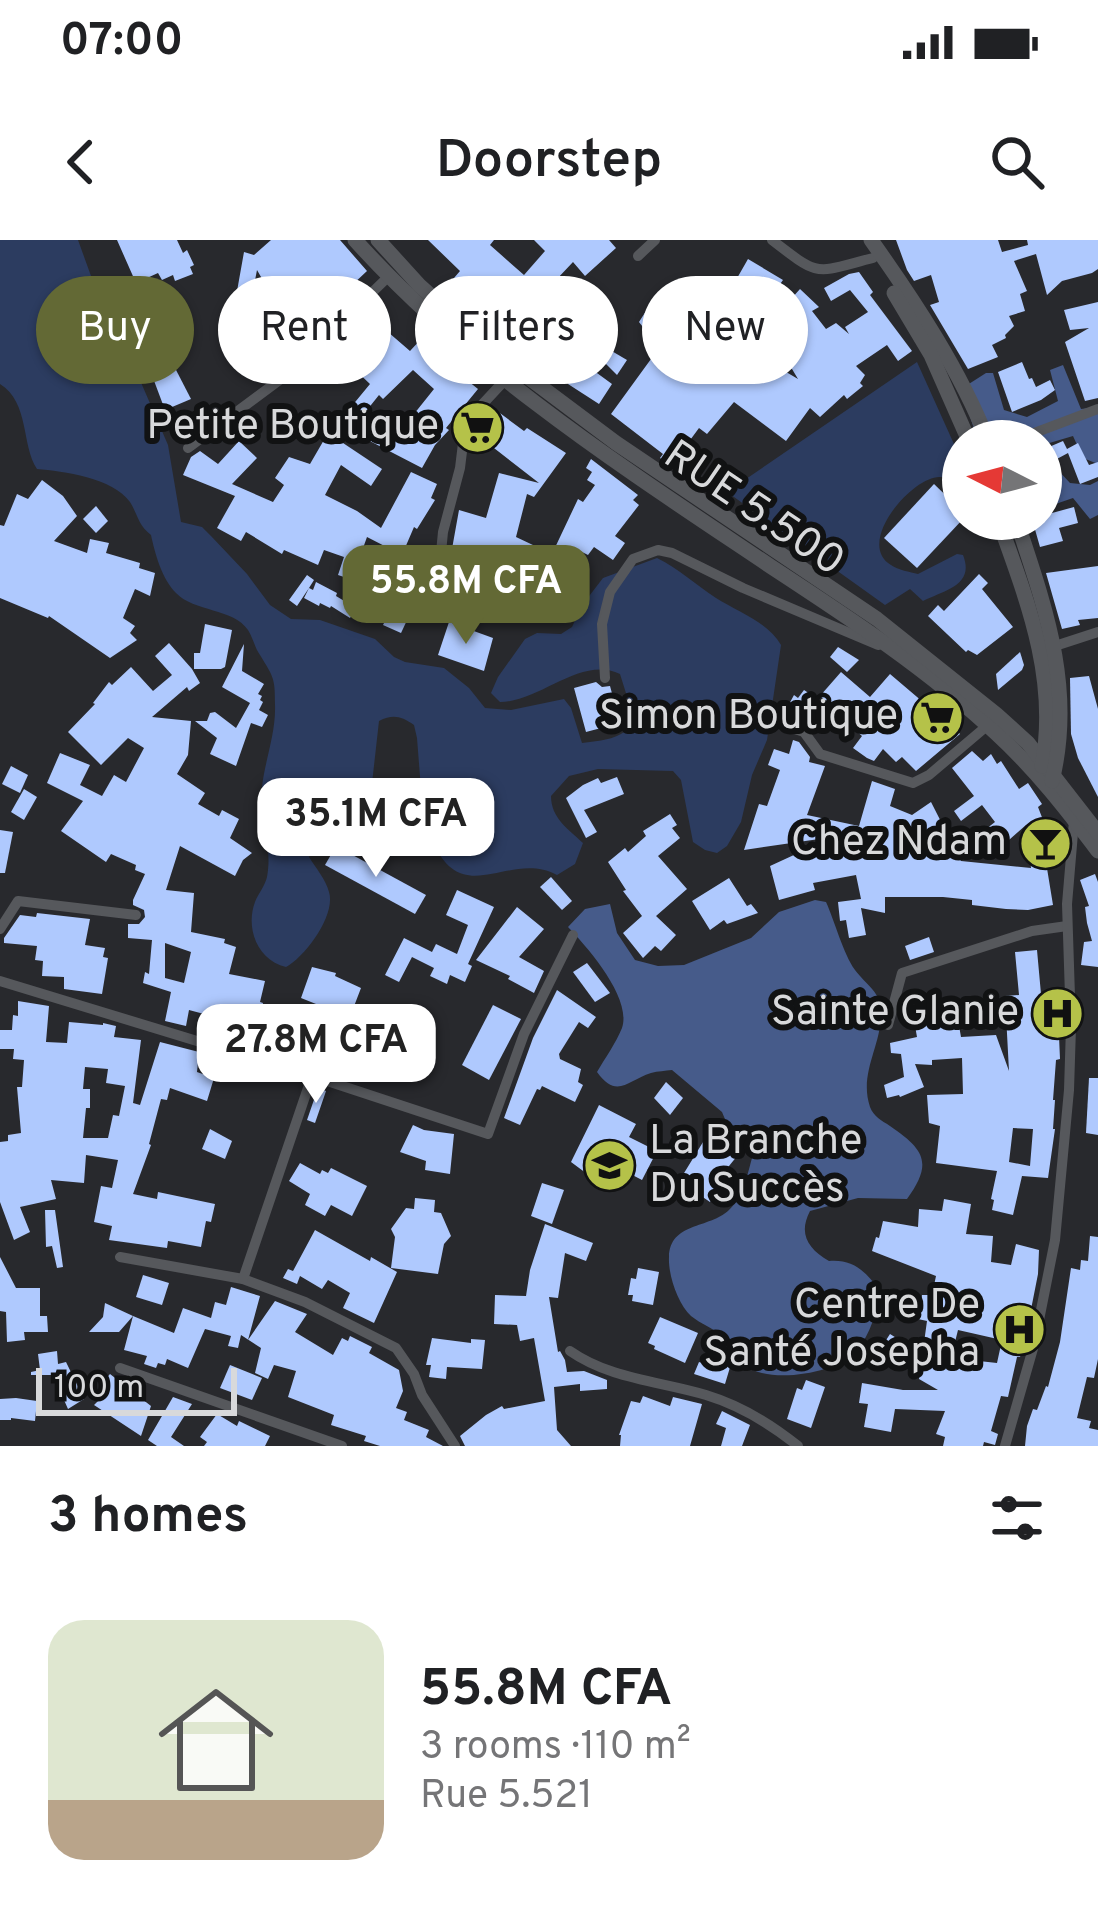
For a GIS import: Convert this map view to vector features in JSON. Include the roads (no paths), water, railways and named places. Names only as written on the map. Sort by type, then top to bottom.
[{"type":"main road","name":"RUE 5.500","points":[[355,240],[387,276]]},
{"type":"main road","name":"RUE 5.500","points":[[378,240],[419,285],[488,347],[616,443],[877,619],[1013,728],[1098,851]]},
{"type":"main road","points":[[861,240],[931,355],[960,420]]},
{"type":"main road","points":[[871,240],[943,350],[980,420]]},
{"type":"main road","name":"RUE 5.500","points":[[391,280],[415,302]]},
{"type":"main road","name":"RUE 5.500","points":[[511,384],[598,449],[855,622],[1047,776]]},
{"type":"main road","points":[[1005,540],[1042,650],[1048,707],[1047,776]]},
{"type":"main road","points":[[1022,540],[1055,646],[1061,727],[1047,776]]},
{"type":"main road","name":"RUE 5.500","points":[[1078,816],[1098,832]]},
{"type":"street","points":[[638,256],[655,240]]},
{"type":"street","points":[[772,240],[819,272],[873,258]]},
{"type":"street","points":[[188,448],[274,384]]},
{"type":"street","points":[[439,573],[464,435],[478,409],[502,384]]},
{"type":"street","points":[[1062,423],[1098,409]]},
{"type":"street","points":[[605,678],[602,624],[610,592],[633,559],[658,550],[897,654]]},
{"type":"street","points":[[1055,646],[1098,632]]},
{"type":"street","points":[[777,723],[804,732],[820,754],[913,783],[988,725]]},
{"type":"street","points":[[1005,1446],[1034,1346],[1055,1240],[1071,1028],[1070,854],[1078,816]]},
{"type":"street","points":[[0,929],[18,901],[136,915]]},
{"type":"street","points":[[888,1025],[902,974],[1032,931],[1067,926]]},
{"type":"street","points":[[0,981],[488,1134],[524,1034],[573,935]]},
{"type":"street","points":[[243,1279],[312,1076]]},
{"type":"street","points":[[120,1257],[243,1279],[305,1302],[397,1348],[454,1446]]},
{"type":"street","points":[[570,1351],[592,1366],[622,1376],[709,1396],[756,1417],[797,1446]]},
{"type":"street","points":[[120,1368],[342,1446]]},
{"type":"place","name":"Petite Boutique","points":[[478,427]]},
{"type":"place","name":"Simon Boutique","points":[[937,717]]},
{"type":"place","name":"Chez Ndam","points":[[1046,843]]},
{"type":"place","name":"Sainte Glanie","points":[[1058,1013]]},
{"type":"place","name":"La Branche Du Succès","points":[[610,1166]]},
{"type":"place","name":"Centre De Santé Josepha","points":[[1019,1330]]}]
